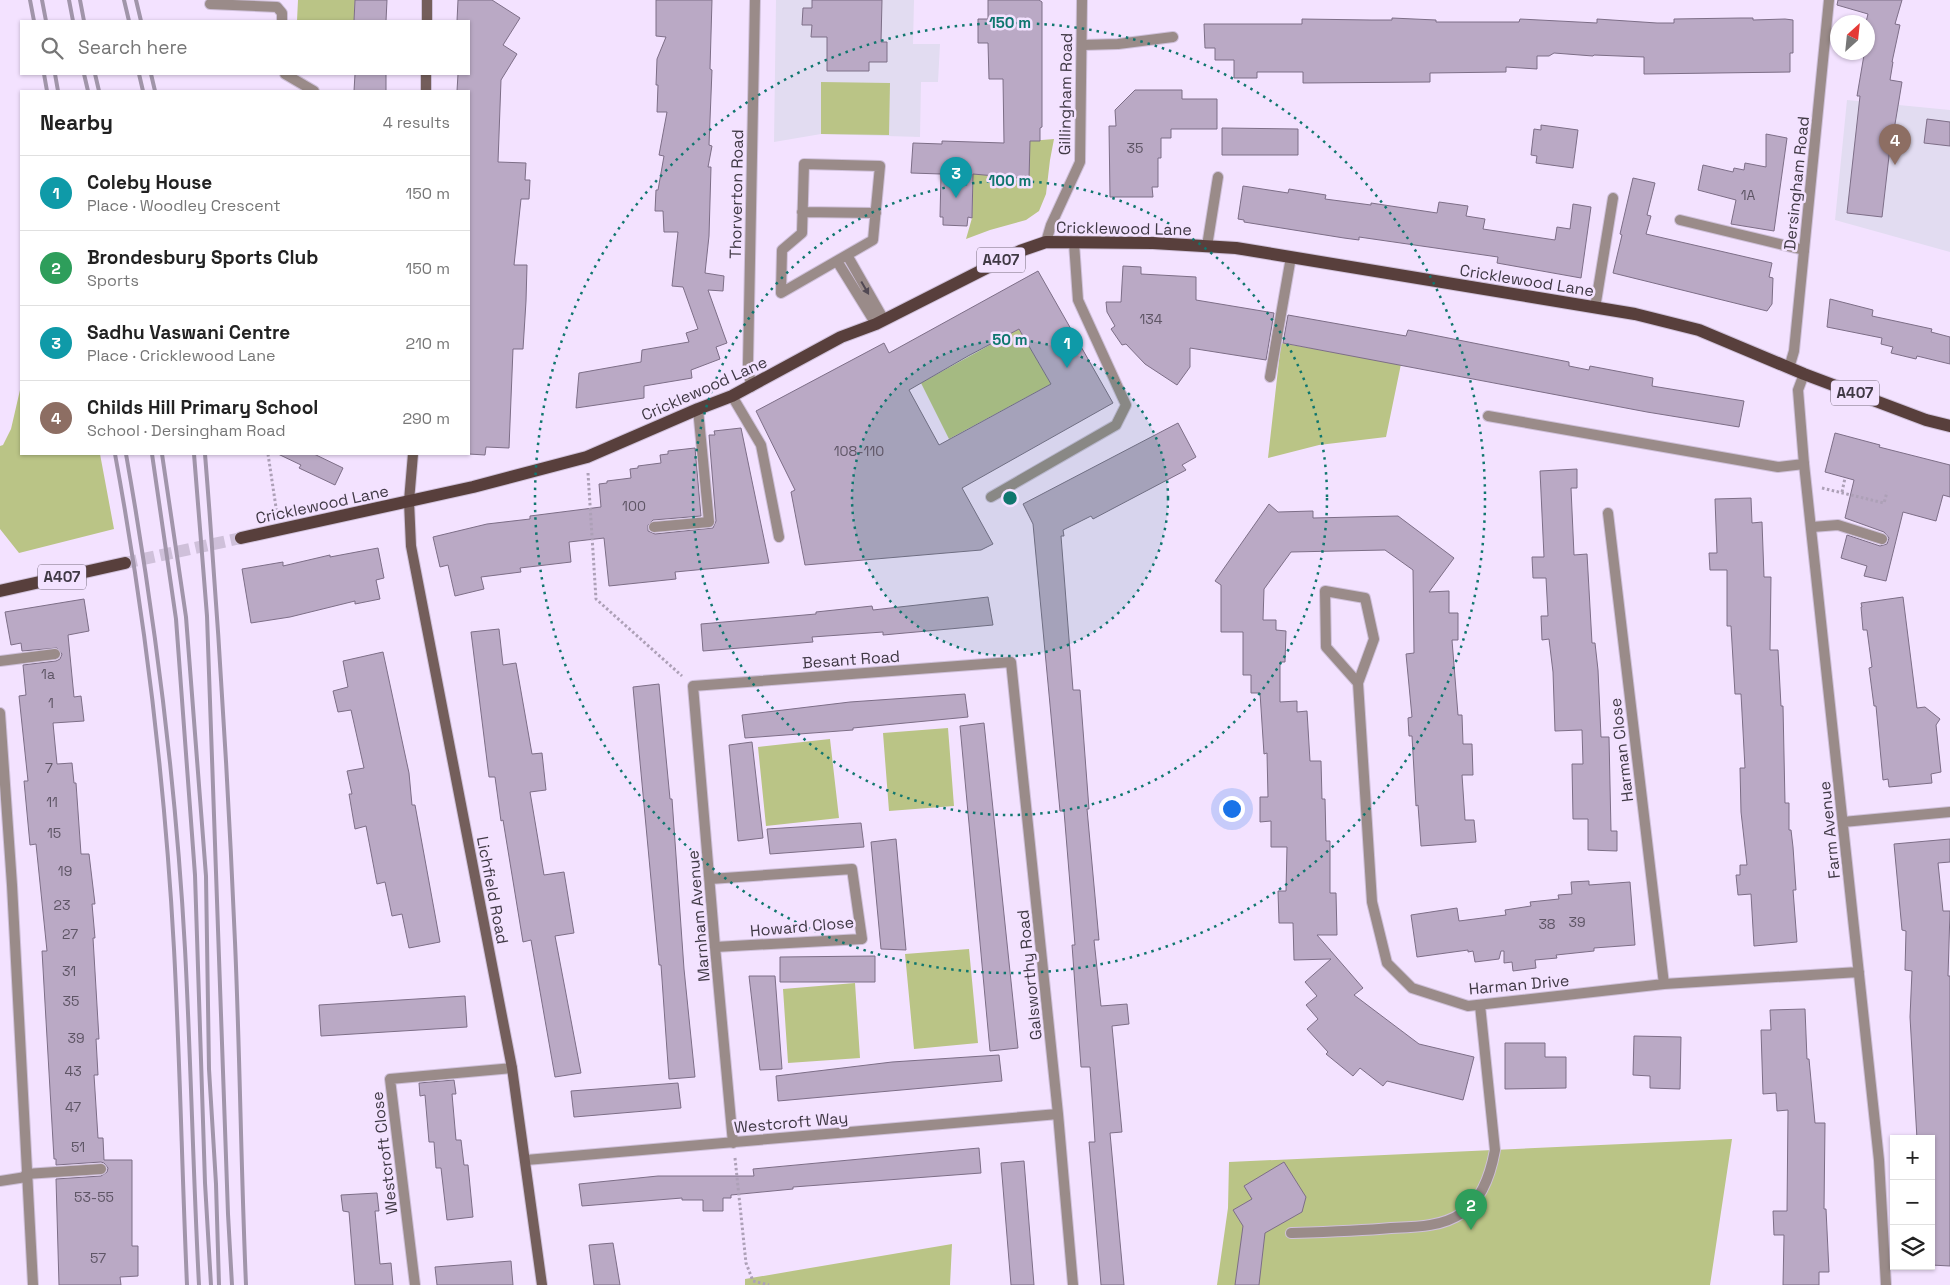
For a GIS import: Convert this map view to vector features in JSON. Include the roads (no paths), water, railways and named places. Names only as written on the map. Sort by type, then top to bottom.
[{"type":"main road","name":"Cricklewood Lane","points":[[241,538],[473,487],[587,457],[732,396],[841,337],[880,322],[1020,251],[1046,242],[1153,243],[1207,246],[1291,257],[1635,314],[1692,328],[1804,374],[1926,420],[1950,426]]},
{"type":"main road","name":"A407","points":[[0,591],[125,562]]},
{"type":"street","points":[[427,0],[427,20]]},
{"type":"street","name":"Thorverton Road","points":[[751,387],[748,364],[755,0]]},
{"type":"street","name":"Gillingham Road","points":[[1046,242],[1051,225],[1080,162],[1082,0]]},
{"type":"street","name":"Dersingham Road","points":[[1789,368],[1794,350],[1829,0]]},
{"type":"street","points":[[210,4],[277,7],[282,13],[282,20]]},
{"type":"street","points":[[1082,45],[1118,44],[1173,37]]},
{"type":"street","points":[[288,75],[312,90]]},
{"type":"street","points":[[426,75],[426,90]]},
{"type":"street","points":[[804,164],[880,166],[873,240],[781,293],[782,250],[802,233],[802,212],[804,164]]},
{"type":"street","points":[[1207,246],[1218,177]]},
{"type":"street","points":[[1596,308],[1614,198]]},
{"type":"street","points":[[802,212],[876,213]]},
{"type":"street","points":[[1680,220],[1804,250]]},
{"type":"street","points":[[991,497],[1116,425],[1126,405],[1078,300],[1074,243]]},
{"type":"street","points":[[847,255],[880,322]]},
{"type":"street","points":[[1270,377],[1291,257]]},
{"type":"street","points":[[837,261],[880,322]]},
{"type":"street","name":"Farm Avenue","points":[[1804,374],[1798,390],[1804,464],[1879,1160],[1886,1285]]},
{"type":"street","points":[[732,396],[762,445],[779,537]]},
{"type":"street","points":[[654,527],[709,522],[698,409]]},
{"type":"street","points":[[1488,416],[1778,467],[1804,464]]},
{"type":"street","name":"Lichfield Road","points":[[412,455],[409,501],[411,546],[512,1068],[542,1285]]},
{"type":"street","name":"Harman Close","points":[[1608,513],[1664,984]]},
{"type":"street","points":[[1812,527],[1838,526],[1882,539]]},
{"type":"street","name":"Harman Drive","points":[[1358,683],[1326,647],[1325,591],[1365,598],[1374,638],[1358,683],[1372,902],[1387,963],[1412,988],[1468,1006],[1664,984],[1860,972]]},
{"type":"street","points":[[0,661],[55,654]]},
{"type":"street","name":"Besant Road","points":[[693,686],[1011,662]]},
{"type":"street","name":"Galsworthy Road","points":[[1011,662],[1058,1114],[1073,1285]]},
{"type":"street","name":"Marnham Avenue","points":[[693,686],[733,1142]]},
{"type":"street","points":[[0,713],[12,885],[33,1285]]},
{"type":"street","points":[[1843,822],[1950,812]]},
{"type":"street","name":"Howard Close","points":[[710,879],[852,869],[862,939],[715,947]]},
{"type":"street","points":[[1291,1233],[1362,1231],[1440,1224],[1462,1214],[1471,1205],[1491,1171],[1495,1150],[1480,1005]]},
{"type":"street","name":"Westcroft Close","points":[[415,1285],[390,1079],[512,1068]]},
{"type":"street","name":"Westcroft Way","points":[[526,1160],[1058,1114]]},
{"type":"street","points":[[0,1181],[26,1175],[101,1169]]},
{"type":"tunnel","points":[[125,563],[241,538]]},
{"type":"railway","points":[[30,0],[34,20]]},
{"type":"railway","points":[[42,0],[46,20]]},
{"type":"railway","points":[[69,0],[73,20]]},
{"type":"railway","points":[[80,0],[84,20]]},
{"type":"railway","points":[[124,0],[129,20]]},
{"type":"railway","points":[[136,0],[141,20]]},
{"type":"railway","points":[[44,75],[47,90]]},
{"type":"railway","points":[[55,75],[58,90]]},
{"type":"railway","points":[[84,75],[88,90]]},
{"type":"railway","points":[[95,75],[99,90]]},
{"type":"railway","points":[[139,75],[143,90]]},
{"type":"railway","points":[[151,75],[155,90]]},
{"type":"railway","points":[[115,455],[136,577],[152,700],[165,825],[176,991],[187,1285]]},
{"type":"railway","points":[[126,455],[155,639],[176,825],[185,949],[199,1285]]},
{"type":"railway","points":[[152,455],[176,619],[195,875],[205,1183],[211,1285]]},
{"type":"railway","points":[[162,455],[186,617],[206,876],[209,1069],[216,1184],[219,1285]]},
{"type":"railway","points":[[194,455],[207,616],[232,1285]]},
{"type":"railway","points":[[205,455],[226,759],[237,985],[246,1285]]},
{"type":"place","name":"Childs Hill Primary School","points":[[1895,165]]},
{"type":"place","name":"Sadhu Vaswani Centre","points":[[956,198]]},
{"type":"place","name":"Coleby House","points":[[1067,368]]},
{"type":"place","name":"Brondesbury Sports Club","points":[[1471,1230]]}]
